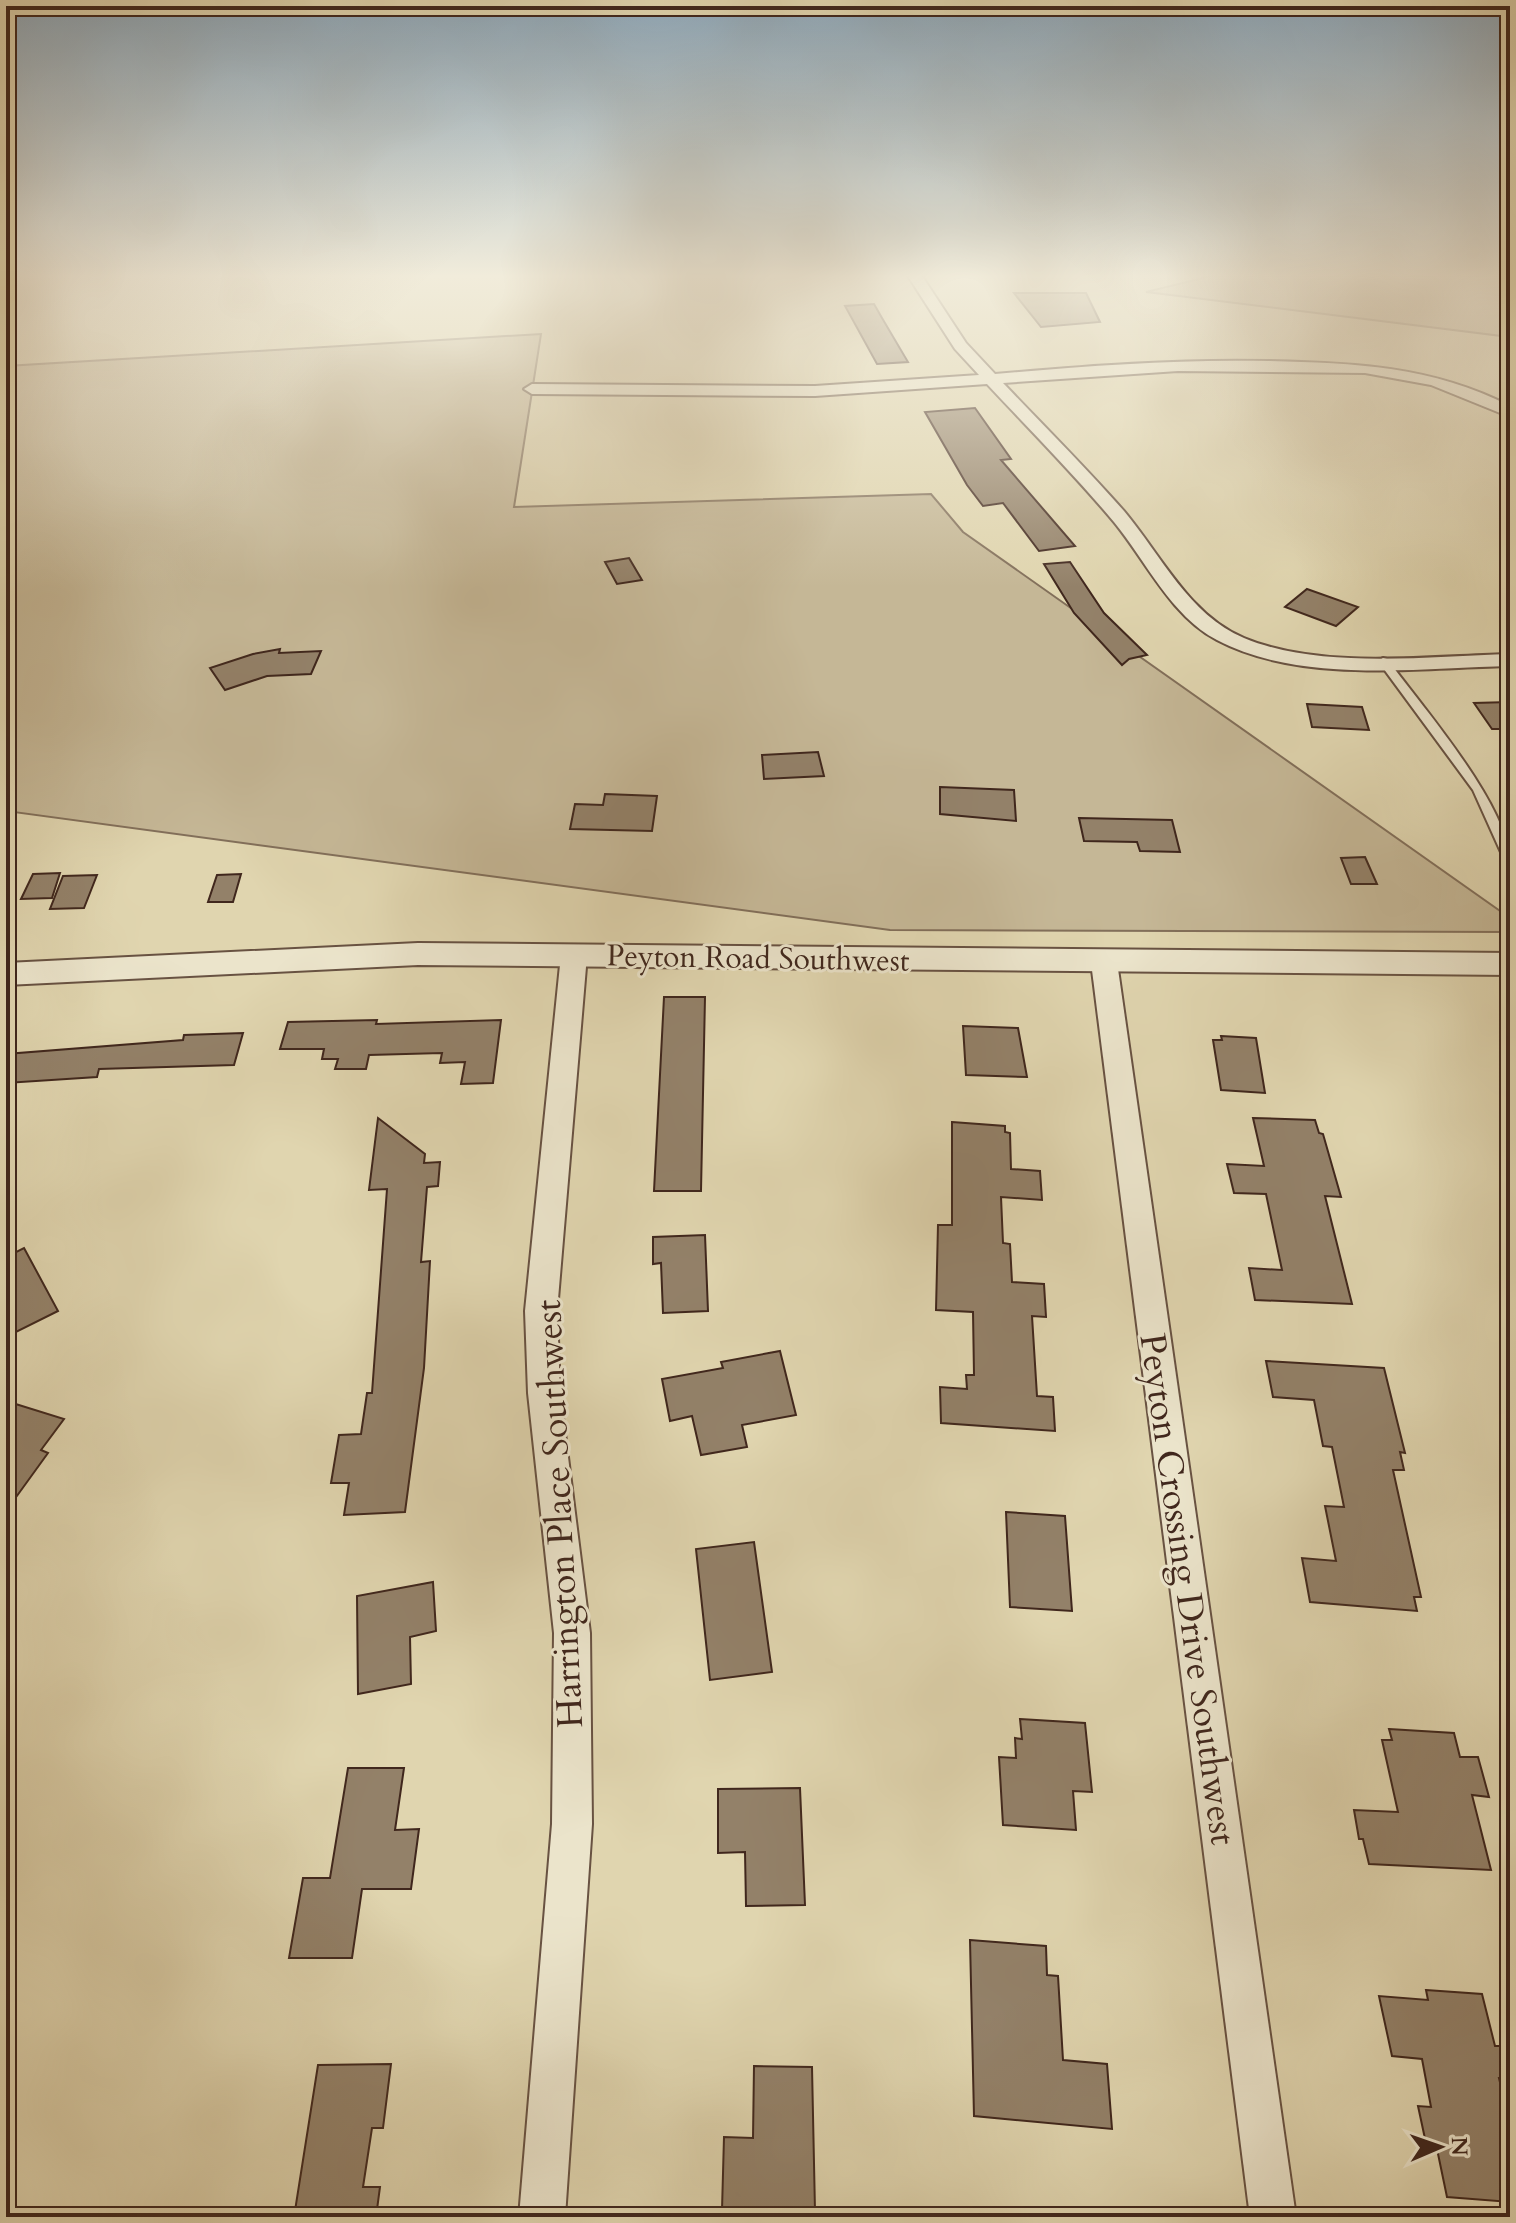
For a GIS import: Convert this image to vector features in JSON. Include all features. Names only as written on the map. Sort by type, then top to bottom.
[{"type":"street","points":[[532,389],[815,391],[980,380]]},
{"type":"street","points":[[992,380],[1135,536],[1188,610],[1207,626],[1237,642],[1278,655],[1325,661],[1510,660]]},
{"type":"street","points":[[1426,380],[1445,384],[1510,412]]},
{"type":"street","name":"Peyton Road Southwest","points":[[6,974],[418,954],[1510,964]]},
{"type":"street","name":"Harrington Place Southwest","points":[[542,2217],[572,1824],[572,1633],[544,1393],[541,1311],[574,955]]},
{"type":"street","name":"Peyton Crossing Drive Southwest","points":[[1104,962],[1273,2217]]},
{"type":"lane","points":[[1383,661],[1478,790],[1510,859]]},
{"type":"shaded area","points":[[6,380],[534,380],[514,507],[931,494],[963,532],[1510,918],[1510,932],[890,930],[6,811]]},
{"type":"building","points":[[975,408],[1011,459],[1001,460],[1075,546],[1039,551],[1003,503],[983,506],[967,485],[925,412]]},
{"type":"building","points":[[629,558],[642,580],[617,584],[605,562]]},
{"type":"building","points":[[1070,562],[1104,613],[1147,655],[1129,659],[1122,665],[1074,613],[1044,564]]},
{"type":"building","points":[[1307,589],[1358,607],[1336,626],[1285,607]]},
{"type":"building","points":[[280,649],[279,653],[321,651],[311,674],[267,676],[225,690],[210,668],[253,654]]},
{"type":"building","points":[[1510,702],[1510,729],[1492,729],[1474,703]]},
{"type":"building","points":[[1307,704],[1362,707],[1369,730],[1312,727]]},
{"type":"building","points":[[818,752],[824,776],[764,779],[762,755]]},
{"type":"building","points":[[940,787],[1014,790],[1016,821],[940,814]]},
{"type":"building","points":[[605,794],[657,796],[652,831],[570,829],[575,804],[603,805]]},
{"type":"building","points":[[1079,818],[1172,820],[1180,852],[1140,851],[1137,842],[1084,841]]},
{"type":"building","points":[[1365,857],[1377,884],[1351,884],[1341,858]]},
{"type":"building","points":[[60,873],[52,898],[21,899],[33,874]]},
{"type":"building","points":[[241,874],[233,902],[208,902],[217,875]]},
{"type":"building","points":[[97,875],[84,908],[50,909],[63,876]]},
{"type":"building","points":[[664,997],[705,997],[701,1191],[654,1191]]},
{"type":"building","points":[[377,1020],[376,1024],[501,1020],[493,1083],[461,1084],[465,1062],[440,1063],[442,1053],[369,1055],[366,1069],[335,1069],[338,1059],[322,1059],[324,1049],[280,1049],[288,1022]]},
{"type":"building","points":[[963,1026],[1018,1028],[1027,1077],[966,1075]]},
{"type":"building","points":[[243,1033],[234,1065],[99,1069],[97,1077],[6,1083],[6,1054],[183,1040],[184,1035]]},
{"type":"building","points":[[1221,1036],[1256,1038],[1265,1093],[1221,1090],[1213,1040],[1222,1040]]},
{"type":"building","points":[[378,1118],[425,1154],[424,1163],[440,1162],[438,1186],[427,1187],[421,1262],[430,1261],[424,1368],[405,1512],[344,1515],[349,1483],[331,1483],[339,1435],[361,1434],[367,1393],[372,1393],[387,1189],[369,1190]]},
{"type":"building","points":[[1253,1118],[1315,1120],[1319,1133],[1323,1134],[1341,1197],[1325,1196],[1352,1304],[1255,1300],[1249,1268],[1282,1270],[1266,1194],[1234,1193],[1227,1164],[1264,1166]]},
{"type":"building","points":[[952,1122],[1005,1126],[1005,1132],[1010,1133],[1011,1169],[1040,1171],[1042,1200],[1001,1197],[1003,1243],[1010,1244],[1012,1282],[1044,1284],[1046,1317],[1032,1316],[1037,1396],[1053,1397],[1055,1431],[941,1423],[940,1387],[967,1389],[966,1375],[974,1375],[973,1312],[936,1310],[938,1225],[952,1225]]},
{"type":"building","points":[[705,1235],[708,1311],[663,1313],[661,1263],[653,1264],[653,1237]]},
{"type":"building","points":[[24,1248],[58,1311],[6,1337],[6,1257]]},
{"type":"building","points":[[780,1351],[796,1415],[742,1425],[747,1447],[701,1455],[692,1416],[670,1421],[662,1379],[723,1368],[721,1362]]},
{"type":"building","points":[[1266,1361],[1384,1368],[1405,1453],[1400,1452],[1404,1470],[1393,1470],[1421,1597],[1414,1597],[1417,1611],[1310,1602],[1302,1558],[1336,1561],[1325,1506],[1344,1507],[1332,1447],[1323,1446],[1314,1400],[1273,1397]]},
{"type":"building","points":[[6,1401],[64,1419],[41,1450],[48,1453],[6,1511]]},
{"type":"building","points":[[1006,1512],[1065,1516],[1072,1611],[1010,1607]]},
{"type":"building","points":[[754,1542],[772,1672],[710,1680],[696,1549]]},
{"type":"building","points":[[433,1582],[436,1631],[410,1637],[411,1684],[358,1694],[357,1596]]},
{"type":"building","points":[[1020,1719],[1085,1723],[1092,1792],[1073,1791],[1076,1830],[1003,1825],[999,1757],[1016,1758],[1015,1738],[1022,1739]]},
{"type":"building","points":[[1389,1729],[1454,1733],[1460,1757],[1478,1757],[1489,1797],[1472,1795],[1491,1870],[1369,1864],[1363,1839],[1359,1839],[1354,1810],[1398,1812],[1382,1740],[1392,1740]]},
{"type":"building","points":[[348,1768],[404,1768],[395,1830],[419,1829],[411,1889],[362,1889],[352,1958],[289,1958],[303,1878],[330,1878]]},
{"type":"building","points":[[800,1788],[805,1905],[746,1906],[745,1852],[718,1853],[718,1789]]},
{"type":"building","points":[[970,1940],[1046,1946],[1047,1975],[1058,1976],[1063,2060],[1107,2064],[1112,2129],[974,2116]]},
{"type":"building","points":[[1426,1990],[1482,1994],[1495,2046],[1505,2046],[1510,2079],[1499,2078],[1510,2125],[1510,2202],[1447,2197],[1437,2149],[1427,2148],[1418,2106],[1431,2107],[1422,2059],[1392,2056],[1379,1996],[1428,2000]]},
{"type":"building","points":[[391,2064],[383,2128],[372,2128],[363,2187],[380,2187],[376,2217],[294,2217],[318,2065]]},
{"type":"building","points":[[754,2066],[812,2067],[815,2211],[722,2210],[724,2137],[753,2138]]}]
